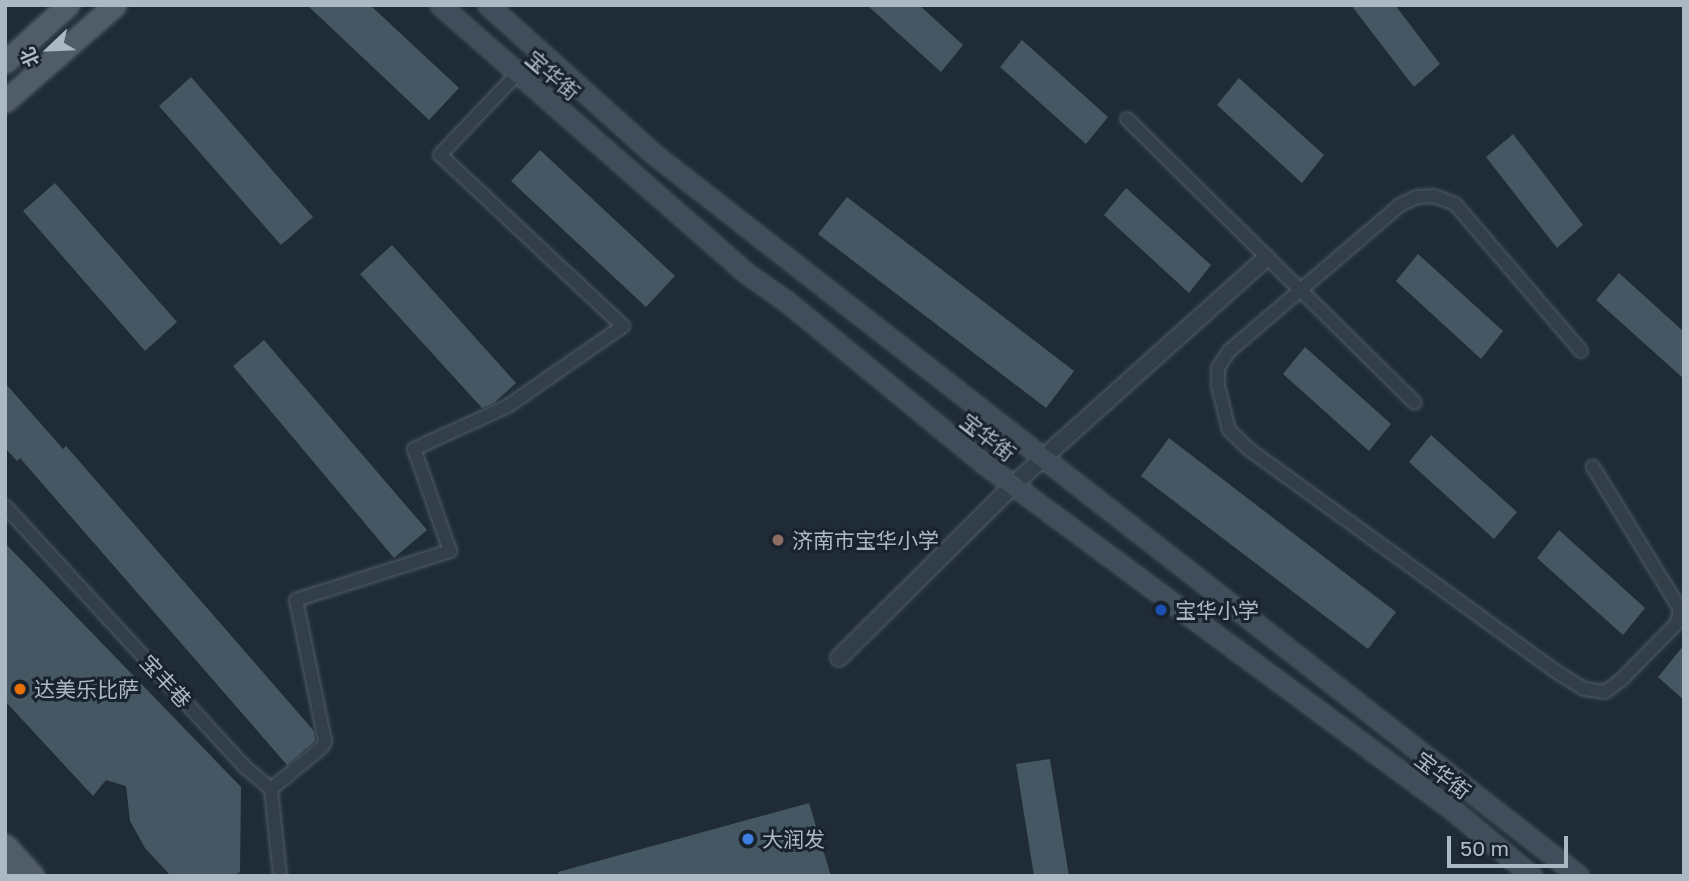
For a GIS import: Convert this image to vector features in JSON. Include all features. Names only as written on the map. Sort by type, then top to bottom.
[{"type":"main road","points":[[5,62],[68,5]]},
{"type":"main road","points":[[5,101],[115,5]]},
{"type":"main road","name":"宝华街","points":[[440,5],[746,274],[786,301],[1013,485],[1454,811],[1532,876]]},
{"type":"main road","name":"宝华街","points":[[488,5],[651,152],[1579,876]]},
{"type":"main road","points":[[5,845],[33,876]]},
{"type":"main road","points":[[5,869],[11,876]]},
{"type":"street","points":[[280,876],[271,789],[323,747],[324,741],[296,600],[450,551],[414,449],[508,406],[624,326],[440,155],[517,74]]},
{"type":"street","points":[[1127,119],[1415,403]]},
{"type":"street","points":[[1581,351],[1455,204],[1434,196],[1417,197],[1400,205],[1229,351],[1217,368],[1222,411],[1229,430],[1250,450],[1560,674],[1584,690],[1605,692],[1621,680],[1677,623],[1680,609],[1593,467]]},
{"type":"street","points":[[839,658],[1013,485],[1266,258]]},
{"type":"street","name":"宝丰巷","points":[[5,506],[245,767],[271,789]]},
{"type":"building","points":[[307,5],[370,5],[459,88],[429,120]]},
{"type":"building","points":[[867,5],[919,5],[963,45],[941,72]]},
{"type":"building","points":[[1351,5],[1395,5],[1440,64],[1414,87]]},
{"type":"building","points":[[1022,40],[1108,117],[1086,144],[1000,67]]},
{"type":"building","points":[[191,77],[313,217],[281,245],[159,106]]},
{"type":"building","points":[[1239,78],[1324,155],[1302,183],[1217,105]]},
{"type":"building","points":[[1513,134],[1583,225],[1557,248],[1486,157]]},
{"type":"building","points":[[540,150],[675,276],[646,307],[511,181]]},
{"type":"building","points":[[55,183],[177,322],[145,351],[23,211]]},
{"type":"building","points":[[1126,188],[1211,265],[1189,293],[1104,215]]},
{"type":"building","points":[[847,197],[1074,371],[1046,408],[818,234]]},
{"type":"building","points":[[392,245],[516,383],[494,403],[482,408],[360,274]]},
{"type":"building","points":[[1418,254],[1503,331],[1481,359],[1396,281]]},
{"type":"building","points":[[1619,273],[1684,332],[1684,379],[1596,300]]},
{"type":"building","points":[[264,340],[427,530],[394,558],[233,366]]},
{"type":"building","points":[[1305,347],[1391,424],[1369,451],[1283,374]]},
{"type":"building","points":[[5,383],[63,449],[66,446],[314,731],[315,741],[287,765],[20,458],[17,461],[5,448]]},
{"type":"building","points":[[1431,435],[1517,512],[1494,539],[1409,462]]},
{"type":"building","points":[[1169,438],[1396,612],[1368,649],[1141,476]]},
{"type":"building","points":[[1559,530],[1645,608],[1623,635],[1537,558]]},
{"type":"building","points":[[5,543],[241,787],[240,872],[233,876],[171,876],[145,848],[130,821],[126,786],[106,780],[93,796],[5,701]]},
{"type":"building","points":[[1684,645],[1684,700],[1658,677]]},
{"type":"building","points":[[1050,759],[1069,876],[1034,876],[1016,764]]},
{"type":"building","name":"大润发","points":[[809,803],[831,876],[559,876],[558,872]]},
{"type":"place","name":"济南市宝华小学","points":[[778,540]]},
{"type":"place","name":"宝华小学","points":[[1161,610]]},
{"type":"place","name":"达美乐比萨","points":[[20,689]]},
{"type":"place","name":"大润发","points":[[748,839]]}]
